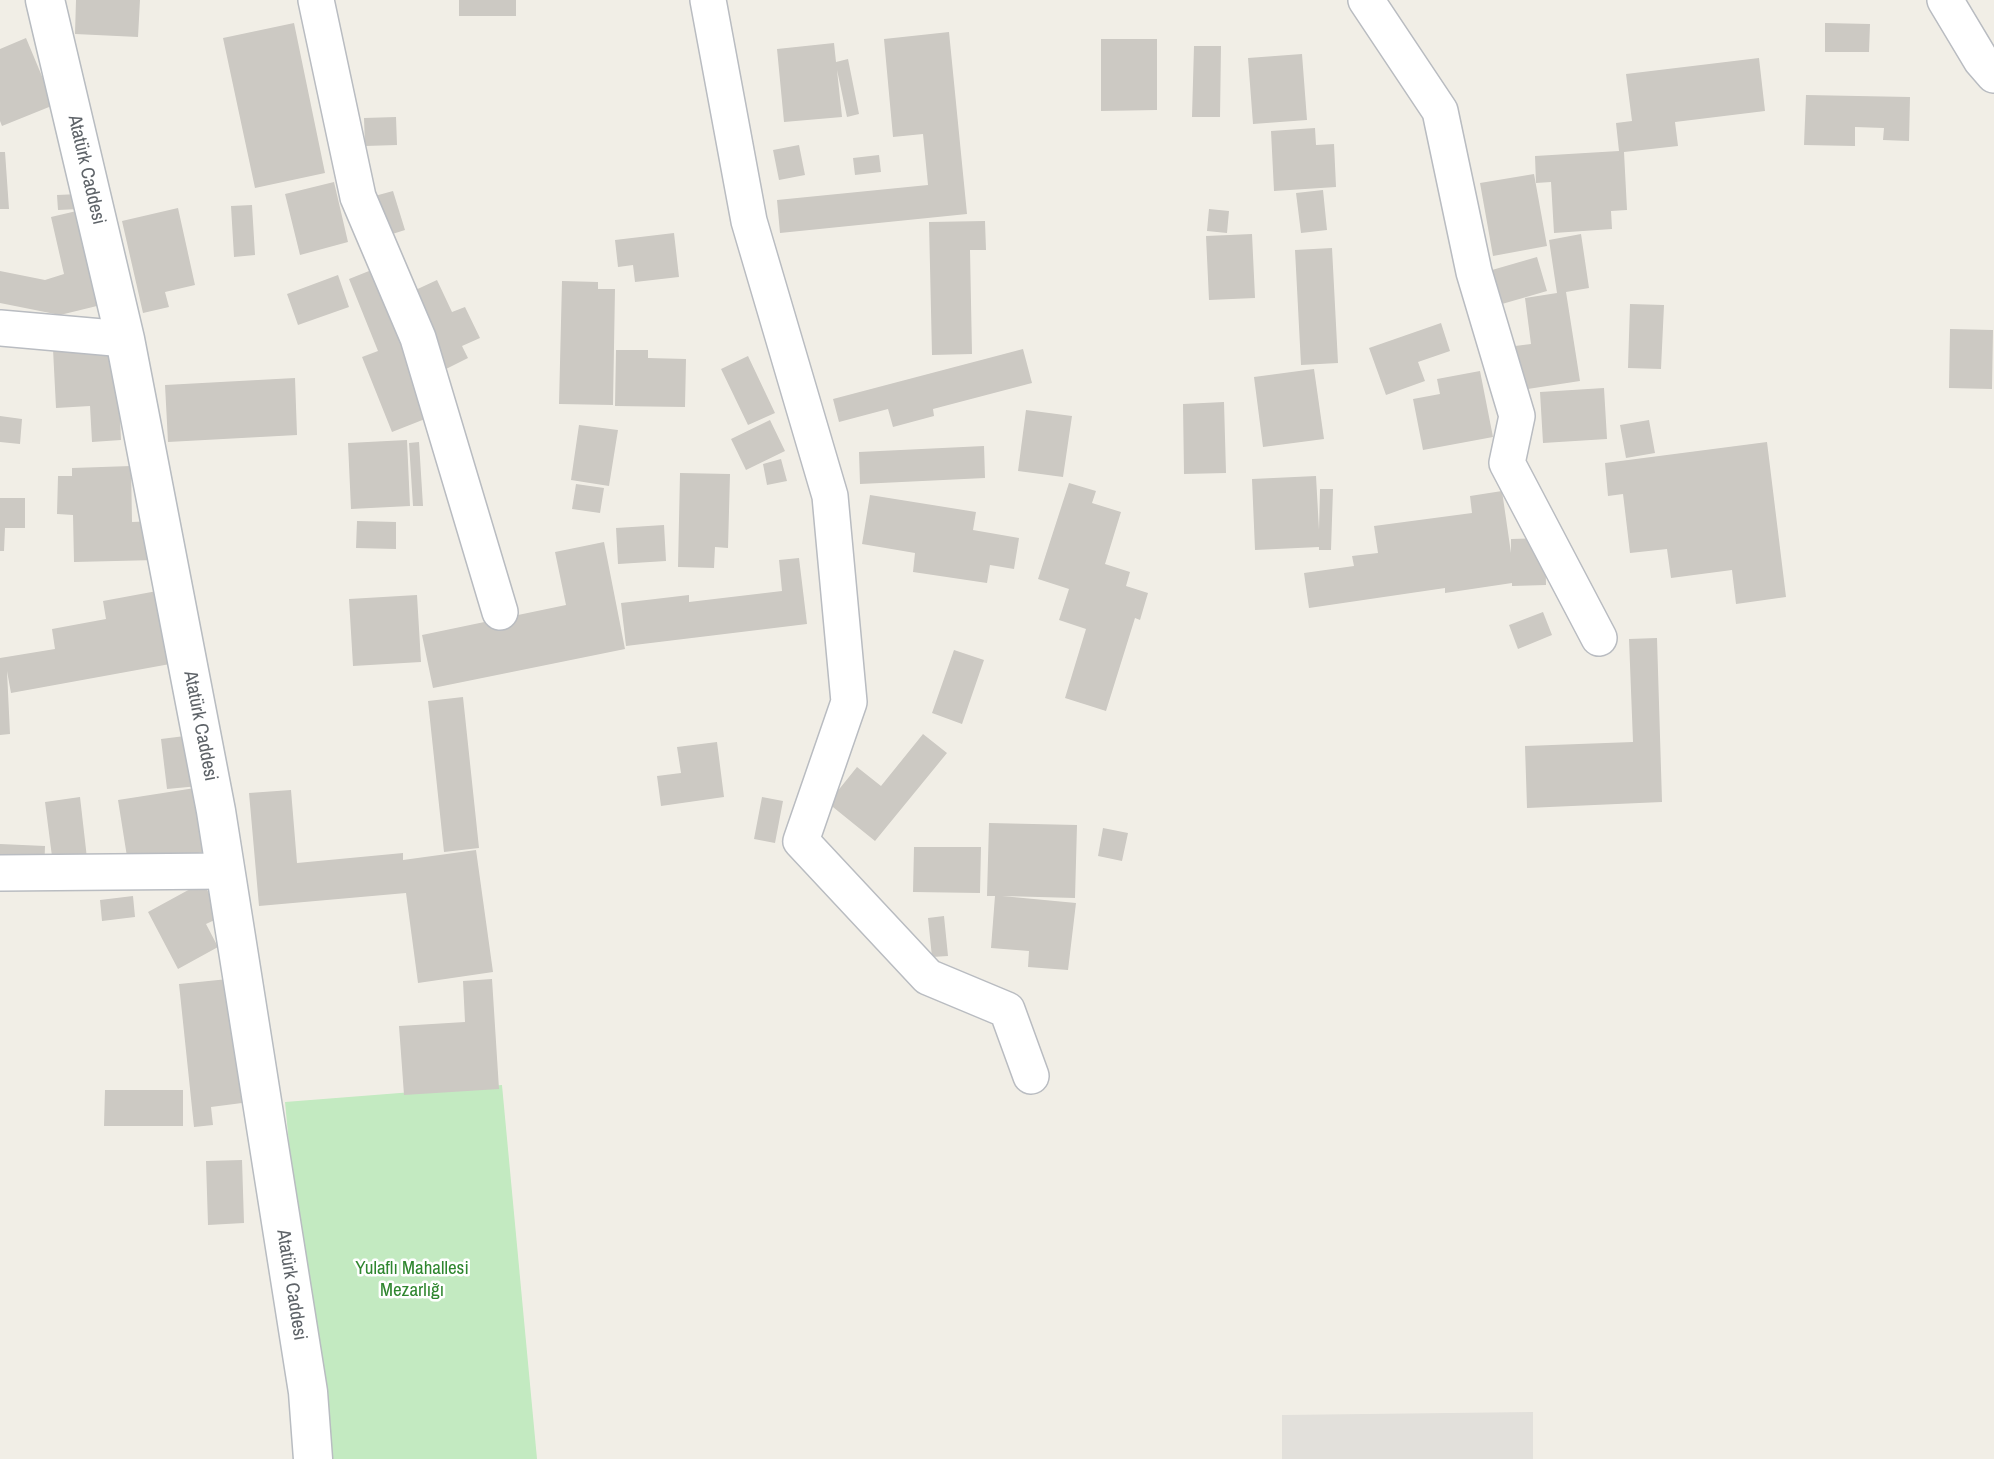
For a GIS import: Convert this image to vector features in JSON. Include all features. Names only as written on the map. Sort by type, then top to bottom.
[{"type":"street","name":"Atatürk Caddesi","points":[[45,0],[125,339],[216,811],[308,1392],[313,1459]]},
{"type":"street","points":[[316,0],[358,197],[418,338],[500,612]]},
{"type":"street","points":[[708,0],[749,221],[830,496],[849,702],[801,841],[928,976],[1007,1010],[1031,1076]]},
{"type":"street","points":[[1366,0],[1440,111],[1474,272],[1517,416],[1507,463],[1599,638]]},
{"type":"street","points":[[1945,0],[1981,60],[1994,75]]},
{"type":"street","points":[[0,328],[125,339]]},
{"type":"street","points":[[0,873],[226,871]]},
{"type":"shaded area","points":[[1533,1412],[1533,1459],[1282,1459],[1282,1415]]},
{"type":"green space","name":"Yulaflı Mahallesi Mezarlığı","points":[[502,1085],[537,1459],[319,1459],[285,1102]]},
{"type":"building","points":[[76,0],[140,0],[138,37],[75,34]]},
{"type":"building","points":[[459,0],[516,0],[516,16],[459,16]]},
{"type":"building","points":[[294,23],[325,173],[255,188],[223,38]]},
{"type":"building","points":[[1825,23],[1870,24],[1869,52],[1825,52]]},
{"type":"building","points":[[949,32],[967,214],[780,233],[777,200],[928,185],[923,134],[893,137],[884,39]]},
{"type":"building","points":[[26,38],[54,105],[2,126],[0,49]]},
{"type":"building","points":[[1101,39],[1157,39],[1157,110],[1101,111]]},
{"type":"building","points":[[834,43],[836,62],[848,59],[859,114],[847,117],[837,70],[842,117],[784,122],[777,49]]},
{"type":"building","points":[[1194,46],[1221,46],[1220,117],[1192,117]]},
{"type":"building","points":[[1302,54],[1307,120],[1253,124],[1248,58]]},
{"type":"building","points":[[1759,58],[1765,111],[1675,122],[1678,146],[1624,152],[1627,210],[1611,211],[1612,229],[1554,233],[1551,182],[1536,183],[1535,156],[1619,151],[1616,123],[1632,121],[1626,74]]},
{"type":"building","points":[[1806,95],[1910,97],[1909,141],[1883,140],[1884,128],[1855,127],[1855,146],[1804,145]]},
{"type":"building","points":[[396,117],[397,145],[365,146],[364,118]]},
{"type":"building","points":[[1315,128],[1316,145],[1334,144],[1336,187],[1274,191],[1271,131]]},
{"type":"building","points":[[799,145],[805,175],[779,180],[773,150]]},
{"type":"building","points":[[0,152],[5,152],[9,209],[0,209]]},
{"type":"building","points":[[879,155],[881,172],[855,175],[853,158]]},
{"type":"building","points":[[1534,174],[1547,246],[1493,256],[1480,183]]},
{"type":"building","points":[[334,182],[348,242],[300,255],[285,194]]},
{"type":"building","points":[[1323,190],[1327,230],[1301,233],[1296,193]]},
{"type":"building","points":[[393,191],[405,230],[383,237],[371,197]]},
{"type":"building","points":[[79,194],[79,209],[58,210],[57,195]]},
{"type":"building","points":[[252,205],[255,255],[234,257],[231,206]]},
{"type":"building","points":[[178,208],[195,285],[165,292],[169,307],[143,313],[122,221]]},
{"type":"building","points":[[85,209],[101,305],[60,315],[0,303],[0,271],[45,280],[64,274],[51,217]]},
{"type":"building","points":[[1209,209],[1229,211],[1227,233],[1207,231]]},
{"type":"building","points":[[985,221],[986,250],[970,250],[972,354],[932,355],[929,222]]},
{"type":"building","points":[[674,233],[679,277],[635,282],[633,265],[618,267],[615,240]]},
{"type":"building","points":[[1252,234],[1255,298],[1209,300],[1206,236]]},
{"type":"building","points":[[1581,234],[1589,288],[1566,292],[1580,381],[1521,390],[1515,346],[1531,344],[1525,298],[1557,293],[1549,240]]},
{"type":"building","points":[[1332,248],[1338,363],[1301,365],[1295,250]]},
{"type":"building","points":[[1537,257],[1547,291],[1502,304],[1492,270]]},
{"type":"building","points":[[379,267],[431,396],[418,401],[425,419],[392,432],[362,357],[378,351],[349,279]]},
{"type":"building","points":[[338,275],[349,307],[298,325],[287,294]]},
{"type":"building","points":[[437,280],[452,312],[465,307],[480,338],[462,346],[468,358],[444,370],[409,293]]},
{"type":"building","points":[[562,281],[598,282],[598,289],[615,289],[613,405],[559,404]]},
{"type":"building","points":[[1630,304],[1664,305],[1661,369],[1628,368]]},
{"type":"building","points":[[1441,323],[1450,351],[1418,362],[1425,381],[1386,395],[1369,348]]},
{"type":"building","points":[[1950,329],[1993,330],[1992,389],[1949,388]]},
{"type":"building","points":[[117,345],[121,440],[92,442],[90,406],[56,408],[53,349]]},
{"type":"building","points":[[1023,349],[1032,383],[933,409],[934,416],[893,427],[888,409],[839,422],[833,399]]},
{"type":"building","points":[[616,350],[648,350],[648,358],[686,359],[685,407],[615,406]]},
{"type":"building","points":[[748,356],[775,413],[748,425],[721,369]]},
{"type":"building","points":[[1314,369],[1324,439],[1263,447],[1254,377]]},
{"type":"building","points":[[1480,371],[1493,437],[1423,450],[1413,399],[1440,394],[1437,379]]},
{"type":"building","points":[[295,378],[297,435],[168,442],[165,385]]},
{"type":"building","points":[[1604,388],[1607,439],[1543,443],[1540,392]]},
{"type":"building","points":[[1224,402],[1226,473],[1184,474],[1183,404]]},
{"type":"building","points":[[1026,410],[1072,416],[1063,477],[1018,471]]},
{"type":"building","points":[[0,416],[22,419],[20,444],[0,442]]},
{"type":"building","points":[[770,420],[785,451],[746,470],[731,439]]},
{"type":"building","points":[[1649,420],[1655,453],[1626,458],[1620,425]]},
{"type":"building","points":[[579,425],[618,430],[609,486],[571,480]]},
{"type":"building","points":[[407,440],[410,506],[351,509],[348,443]]},
{"type":"building","points":[[419,442],[423,506],[413,506],[409,443]]},
{"type":"building","points":[[1767,442],[1786,597],[1736,604],[1732,570],[1671,578],[1667,549],[1630,553],[1623,494],[1608,496],[1605,463]]},
{"type":"building","points":[[984,446],[985,478],[860,484],[859,452]]},
{"type":"building","points":[[781,459],[787,481],[767,485],[763,464]]},
{"type":"building","points":[[131,466],[132,522],[156,521],[157,560],[74,562],[73,515],[57,514],[58,476],[72,476],[72,468]]},
{"type":"building","points":[[680,473],[730,474],[728,548],[715,547],[714,568],[678,567]]},
{"type":"building","points":[[1316,476],[1319,530],[1320,489],[1333,489],[1331,550],[1319,550],[1319,547],[1255,550],[1252,479]]},
{"type":"building","points":[[1069,483],[1096,491],[1092,503],[1121,512],[1105,564],[1130,572],[1126,586],[1148,593],[1140,620],[1135,618],[1106,711],[1065,698],[1086,629],[1059,620],[1069,589],[1038,579]]},
{"type":"building","points":[[576,484],[604,488],[600,513],[572,509]]},
{"type":"building","points":[[1502,491],[1511,553],[1511,539],[1545,538],[1546,585],[1512,586],[1512,583],[1445,593],[1445,588],[1309,608],[1304,573],[1354,566],[1352,556],[1378,553],[1374,526],[1472,513],[1470,496]]},
{"type":"building","points":[[870,495],[976,512],[973,530],[1019,538],[1014,569],[990,565],[987,583],[913,572],[915,553],[862,544]]},
{"type":"building","points":[[0,498],[25,498],[25,528],[5,528],[4,551],[0,551]]},
{"type":"building","points":[[357,521],[396,522],[396,549],[356,548]]},
{"type":"building","points":[[664,525],[666,561],[618,564],[616,528]]},
{"type":"building","points":[[604,542],[625,649],[433,688],[422,635],[566,605],[555,552]]},
{"type":"building","points":[[799,558],[807,624],[626,646],[621,603],[689,595],[689,602],[782,591],[779,560]]},
{"type":"building","points":[[157,591],[170,664],[11,693],[7,671],[10,734],[0,735],[0,658],[55,649],[52,629],[106,619],[103,601]]},
{"type":"building","points":[[417,595],[421,662],[353,666],[349,599]]},
{"type":"building","points":[[1543,612],[1552,635],[1518,649],[1509,625]]},
{"type":"building","points":[[1657,638],[1662,802],[1527,808],[1525,746],[1633,742],[1629,639]]},
{"type":"building","points":[[954,650],[984,660],[962,724],[932,713]]},
{"type":"building","points":[[463,697],[479,848],[444,852],[428,701]]},
{"type":"building","points":[[923,734],[947,753],[875,841],[828,803],[857,767],[881,786]]},
{"type":"building","points":[[193,735],[199,786],[167,789],[161,739]]},
{"type":"building","points":[[717,742],[724,797],[661,806],[657,776],[681,773],[677,747]]},
{"type":"building","points":[[195,788],[204,852],[128,863],[118,800]]},
{"type":"building","points":[[291,790],[297,863],[403,853],[403,860],[476,850],[493,972],[418,983],[406,893],[259,906],[249,793]]},
{"type":"building","points":[[80,797],[88,867],[54,872],[45,802]]},
{"type":"building","points":[[762,797],[783,801],[775,843],[754,839]]},
{"type":"building","points":[[989,823],[1077,825],[1075,898],[1002,896],[1076,903],[1068,970],[1028,967],[1029,951],[991,948],[995,896],[987,896]]},
{"type":"building","points":[[1103,828],[1128,833],[1122,861],[1098,856]]},
{"type":"building","points":[[0,844],[45,846],[44,875],[0,874]]},
{"type":"building","points":[[914,847],[981,847],[980,893],[913,892]]},
{"type":"building","points":[[203,882],[221,917],[206,924],[218,947],[178,969],[148,912]]},
{"type":"building","points":[[133,896],[135,917],[102,921],[100,900]]},
{"type":"building","points":[[944,916],[948,956],[932,957],[928,918]]},
{"type":"building","points":[[228,979],[242,1103],[211,1107],[213,1125],[194,1127],[179,984]]},
{"type":"building","points":[[492,979],[499,1089],[404,1095],[399,1026],[465,1022],[463,981]]},
{"type":"building","points":[[105,1090],[183,1090],[183,1126],[104,1126]]},
{"type":"building","points":[[242,1160],[244,1223],[208,1225],[206,1161]]}]
